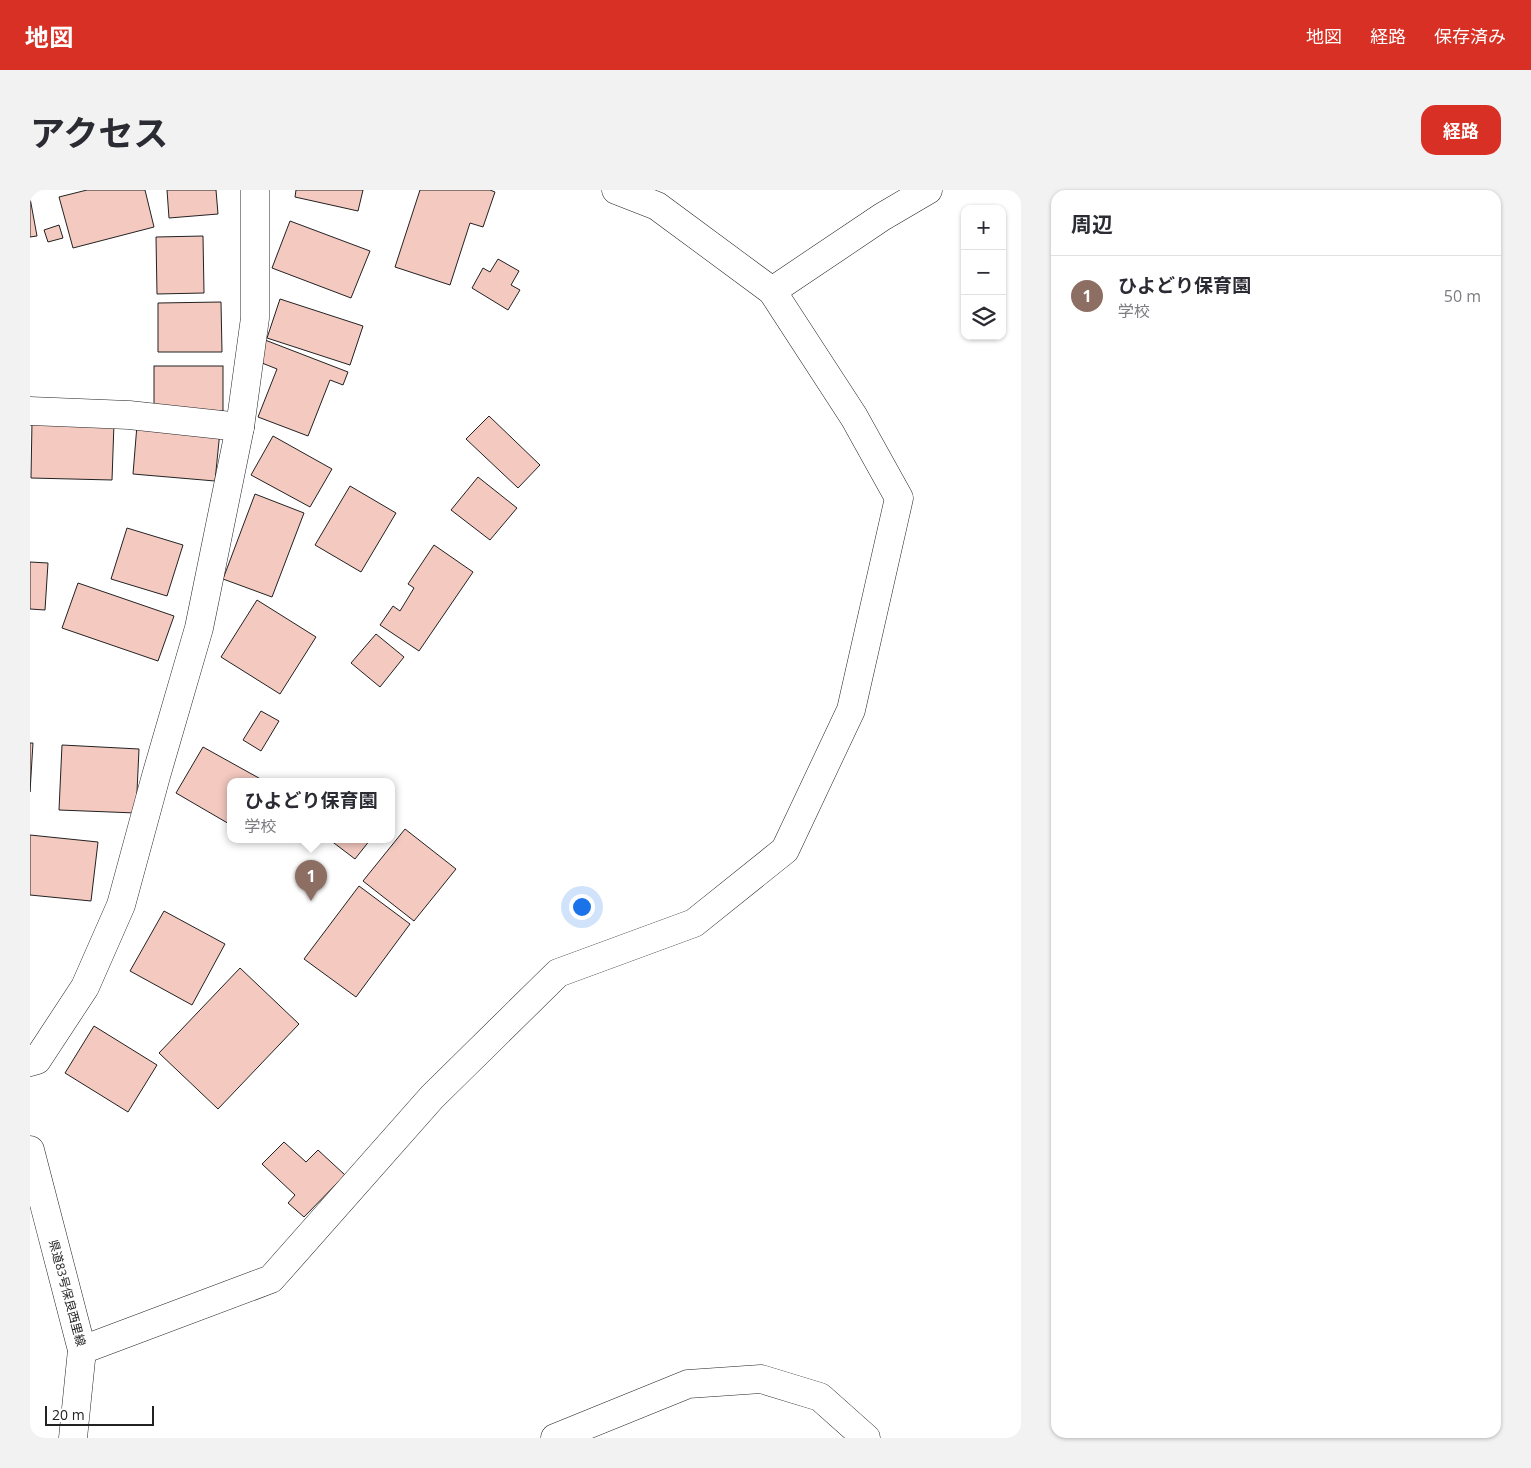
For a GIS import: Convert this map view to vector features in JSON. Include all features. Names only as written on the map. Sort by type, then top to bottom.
[{"type":"street","points":[[30,1062],[37,1060],[85,987],[121,905],[199,628],[240,427],[255,318],[255,190]]},
{"type":"street","points":[[82,1350],[271,1279],[432,1097],[558,973],[694,923],[785,850],[851,710],[899,498],[854,417],[772,291],[657,206],[616,190]]},
{"type":"street","points":[[772,291],[882,217],[928,190]]},
{"type":"street","points":[[30,410],[129,415],[240,427]]},
{"type":"street","name":"県道83号保良西里線","points":[[30,1150],[82,1350],[73,1438]]},
{"type":"street","points":[[555,1438],[688,1384],[761,1378],[820,1396],[866,1438]]},
{"type":"building","points":[[87,190],[145,190],[154,227],[73,248],[59,197]]},
{"type":"building","points":[[167,190],[216,190],[218,214],[169,218]]},
{"type":"building","points":[[296,190],[363,190],[358,211],[295,197]]},
{"type":"building","points":[[420,190],[490,190],[495,192],[483,227],[470,223],[450,285],[395,267]]},
{"type":"building","points":[[30,198],[37,236],[30,237]]},
{"type":"building","points":[[290,221],[370,251],[351,298],[272,268]]},
{"type":"building","points":[[59,225],[63,238],[48,242],[44,230]]},
{"type":"building","points":[[203,236],[204,293],[157,294],[156,237]]},
{"type":"building","points":[[498,259],[519,271],[511,285],[520,290],[508,310],[472,288],[483,268],[490,272]]},
{"type":"building","points":[[280,299],[363,326],[350,365],[267,338]]},
{"type":"building","points":[[221,302],[222,352],[158,352],[158,303]]},
{"type":"building","points":[[265,340],[348,372],[343,385],[330,380],[308,436],[258,417],[277,369],[257,361]]},
{"type":"building","points":[[154,366],[223,366],[223,411],[154,411]]},
{"type":"building","points":[[489,416],[540,465],[518,488],[466,439]]},
{"type":"building","points":[[32,421],[114,423],[112,480],[31,478]]},
{"type":"building","points":[[137,425],[220,431],[215,481],[133,474]]},
{"type":"building","points":[[273,436],[332,469],[310,507],[251,475]]},
{"type":"building","points":[[478,477],[517,508],[490,540],[451,510]]},
{"type":"building","points":[[350,486],[396,513],[361,572],[315,545]]},
{"type":"building","points":[[255,494],[304,513],[272,597],[223,579]]},
{"type":"building","points":[[127,528],[183,545],[167,596],[111,579]]},
{"type":"building","points":[[434,545],[473,572],[419,651],[380,625],[393,606],[400,611],[414,588],[408,584]]},
{"type":"building","points":[[30,562],[48,563],[45,610],[30,609]]},
{"type":"building","points":[[78,583],[174,616],[158,661],[62,628]]},
{"type":"building","points":[[257,600],[316,637],[280,694],[221,657]]},
{"type":"building","points":[[376,634],[404,657],[380,687],[351,663]]},
{"type":"building","points":[[261,711],[279,721],[261,751],[243,740]]},
{"type":"building","points":[[30,743],[33,743],[30,792]]},
{"type":"building","points":[[62,745],[139,749],[136,813],[59,810]]},
{"type":"building","points":[[203,747],[259,778],[227,778],[227,823],[176,793]]},
{"type":"building","points":[[405,829],[456,869],[414,921],[363,881]]},
{"type":"building","points":[[30,835],[98,842],[91,901],[30,895]]},
{"type":"building","points":[[334,843],[368,843],[355,859]]},
{"type":"building","points":[[359,886],[410,924],[356,997],[304,959]]},
{"type":"building","points":[[164,911],[225,944],[192,1005],[130,971]]},
{"type":"building","points":[[240,968],[299,1024],[218,1109],[159,1053]]},
{"type":"building","points":[[94,1026],[157,1065],[128,1112],[65,1073]]},
{"type":"building","points":[[284,1142],[306,1162],[318,1150],[345,1175],[304,1217],[288,1203],[295,1195],[262,1164]]},
{"type":"place","name":"ひよどり保育園","points":[[311,901]]}]
